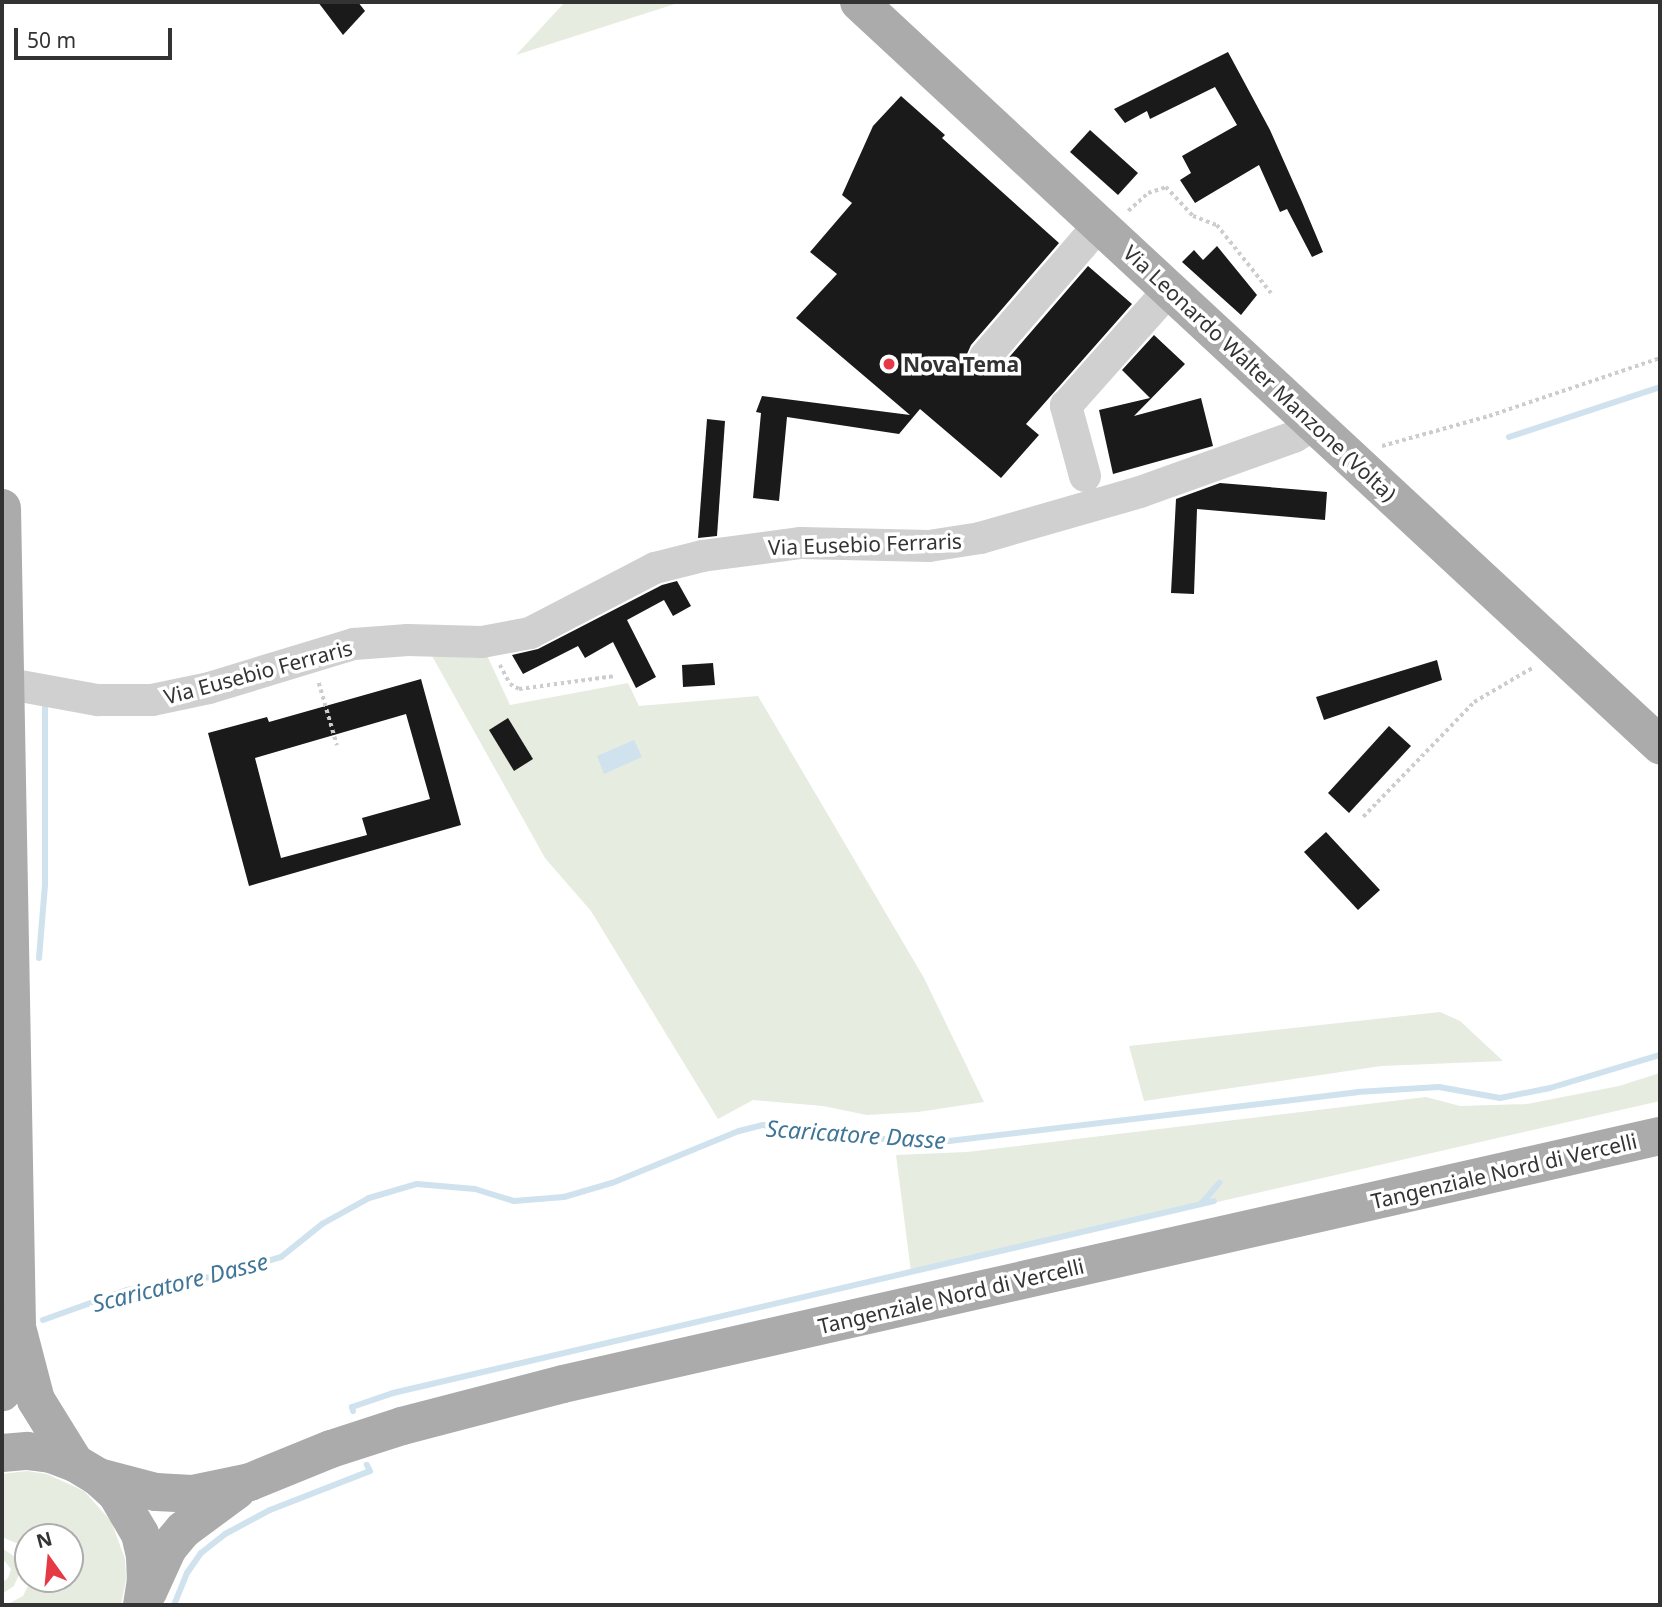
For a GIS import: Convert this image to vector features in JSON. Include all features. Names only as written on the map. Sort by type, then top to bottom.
[{"type":"main road","name":"Via Leonardo Walter Manzone (Volta)","points":[[859,2],[1660,745]]},
{"type":"main road","points":[[2,509],[17,1325],[36,1400],[87,1470],[116,1493],[140,1534],[146,1580],[143,1604]]},
{"type":"main road","name":"Tangenziale Nord di Vercelli","points":[[143,1604],[168,1548],[201,1514],[250,1482],[331,1449],[402,1426],[563,1384],[1660,1136]]},
{"type":"main road","points":[[2,1392],[17,1325]]},
{"type":"main road","name":"Tangenziale Nord di Vercelli","points":[[2,1453],[51,1454],[87,1470],[156,1492],[192,1493],[250,1482]]},
{"type":"street","points":[[985,357],[1103,228]]},
{"type":"street","points":[[1085,476],[1066,407],[1169,290]]},
{"type":"street","name":"Via Eusebio Ferraris","points":[[4,683],[98,700],[152,700],[209,688],[368,643],[408,640],[488,641],[530,633],[667,565],[702,556],[801,543],[929,546],[981,538],[1140,492],[1294,437],[1315,424]]},
{"type":"path","points":[[1103,228],[1148,192],[1166,187],[1193,216],[1217,225],[1271,293]]},
{"type":"path","points":[[1349,456],[1489,416],[1660,358]]},
{"type":"path","points":[[488,641],[510,684],[519,689],[615,676]]},
{"type":"path","points":[[1363,817],[1474,702],[1559,651]]},
{"type":"path","points":[[312,657],[337,745]]},
{"type":"shaded area","points":[[565,2],[681,2],[516,55]]},
{"type":"shaded area","points":[[427,647],[484,649],[510,705],[628,683],[639,706],[758,696],[924,978],[984,1102],[918,1112],[867,1115],[823,1106],[753,1100],[718,1119],[591,911],[545,858]]},
{"type":"shaded area","points":[[1440,1012],[1460,1021],[1503,1061],[1381,1066],[1144,1101],[1129,1046]]},
{"type":"shaded area","points":[[1660,1073],[1660,1101],[911,1272],[896,1155],[967,1152],[1426,1097],[1460,1106],[1527,1104],[1619,1086]]},
{"type":"shaded area","points":[[27,1471],[47,1474],[84,1491],[111,1521],[125,1559],[126,1579],[121,1605],[6,1605],[24,1593],[84,1593],[84,1523],[14,1523],[14,1542],[2,1537],[2,1474]]},
{"type":"shaded area","points":[[2,1548],[14,1556],[14,1586],[2,1594],[2,1583],[8,1578],[11,1569],[2,1558]]},
{"type":"water","points":[[634,740],[642,757],[604,774],[597,756]]},
{"type":"building","points":[[318,2],[358,2],[365,11],[343,35]]},
{"type":"building","points":[[1228,52],[1270,130],[1323,252],[1312,257],[1287,209],[1280,212],[1259,165],[1195,203],[1180,180],[1191,173],[1182,156],[1237,125],[1215,87],[1150,119],[1147,111],[1125,123],[1114,109]]},
{"type":"building","points":[[901,96],[945,135],[942,138],[1059,243],[971,345],[967,354],[973,370],[982,375],[999,369],[1088,266],[1132,304],[1026,424],[1039,435],[1001,478],[920,409],[899,434],[787,417],[779,501],[753,498],[761,413],[756,412],[762,396],[910,415],[796,318],[837,274],[810,252],[852,203],[842,195],[873,126]]},
{"type":"building","points":[[1090,130],[1138,173],[1118,195],[1070,152]]},
{"type":"building","points":[[1217,246],[1257,295],[1241,315],[1182,262],[1194,250],[1203,260]]},
{"type":"building","points":[[1154,335],[1185,364],[1134,416],[1201,398],[1213,446],[1113,474],[1099,410],[1150,398],[1122,370]]},
{"type":"building","points":[[707,419],[725,421],[717,536],[698,538]]},
{"type":"building","points":[[1220,483],[1327,492],[1325,520],[1197,509],[1194,594],[1171,593],[1176,499]]},
{"type":"building","points":[[677,581],[691,606],[673,616],[664,600],[627,620],[656,677],[636,688],[613,642],[585,658],[578,646],[523,674],[512,655],[538,649],[662,585]]},
{"type":"building","points":[[1437,660],[1442,680],[1324,720],[1316,697]]},
{"type":"building","points":[[713,663],[715,685],[683,687],[682,665]]},
{"type":"building","points":[[421,679],[461,825],[249,886],[208,733],[267,717],[269,722]],"holes":[[[406,714],[430,799],[362,818],[367,835],[281,858],[255,758]]]},
{"type":"building","points":[[508,718],[533,759],[514,771],[489,730]]},
{"type":"building","points":[[1389,726],[1411,746],[1349,813],[1328,793]]},
{"type":"building","points":[[1326,832],[1380,890],[1358,910],[1304,852]]},
{"type":"waterway","points":[[1509,437],[1660,387]]},
{"type":"waterway","points":[[39,958],[45,885],[45,702]]},
{"type":"waterway","name":"Scaricatore Dasse","points":[[43,1320],[127,1290],[217,1276],[281,1257],[322,1224],[369,1198],[417,1184],[475,1189],[514,1201],[564,1197],[612,1183],[739,1131],[763,1125],[856,1138],[949,1141],[1357,1092],[1439,1087],[1500,1098],[1550,1088],[1660,1055]]},
{"type":"waterway","points":[[1201,1204],[1219,1183]]},
{"type":"waterway","points":[[353,1411],[352,1407],[393,1393],[1214,1201]]},
{"type":"waterway","points":[[174,1605],[187,1573],[201,1553],[225,1534],[270,1510],[370,1471],[367,1465]]},
{"type":"place","name":"Nova Tema","points":[[889,364]]}]
